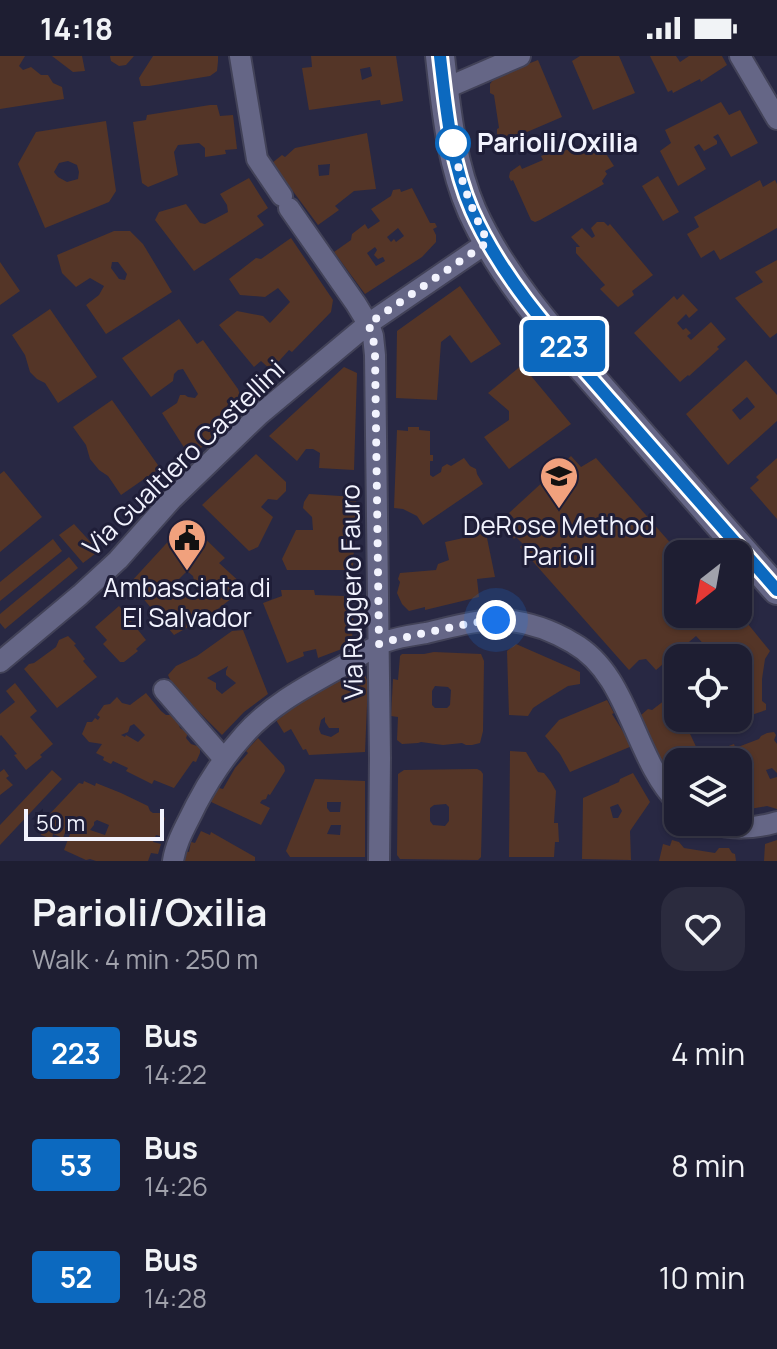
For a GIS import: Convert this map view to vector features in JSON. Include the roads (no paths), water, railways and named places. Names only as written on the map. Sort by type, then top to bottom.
[{"type":"main road","points":[[440,56],[461,179],[488,242],[552,332],[777,590]]},
{"type":"street","points":[[240,56],[257,159],[368,324]]},
{"type":"street","points":[[444,89],[520,56]]},
{"type":"street","points":[[740,56],[777,119]]},
{"type":"street","name":"Via Gualtiero Castellini","points":[[0,662],[118,560],[172,499],[259,415],[368,324],[488,242]]},
{"type":"street","name":"Via Ruggero Fauro","points":[[368,324],[375,355],[379,861]]},
{"type":"street","points":[[173,861],[175,846],[202,793],[224,759],[244,734],[278,704],[379,644],[457,626],[496,620],[512,621],[537,627],[587,652],[607,674],[664,785]]},
{"type":"street","points":[[164,690],[224,759]]},
{"type":"street","points":[[752,828],[777,822]]},
{"type":"place","name":"Parioli/Oxilia","points":[[453,143]]},
{"type":"place","name":"DeRose Method Parioli","points":[[559,510]]},
{"type":"place","name":"Ambasciata di El Salvador","points":[[187,572]]}]
